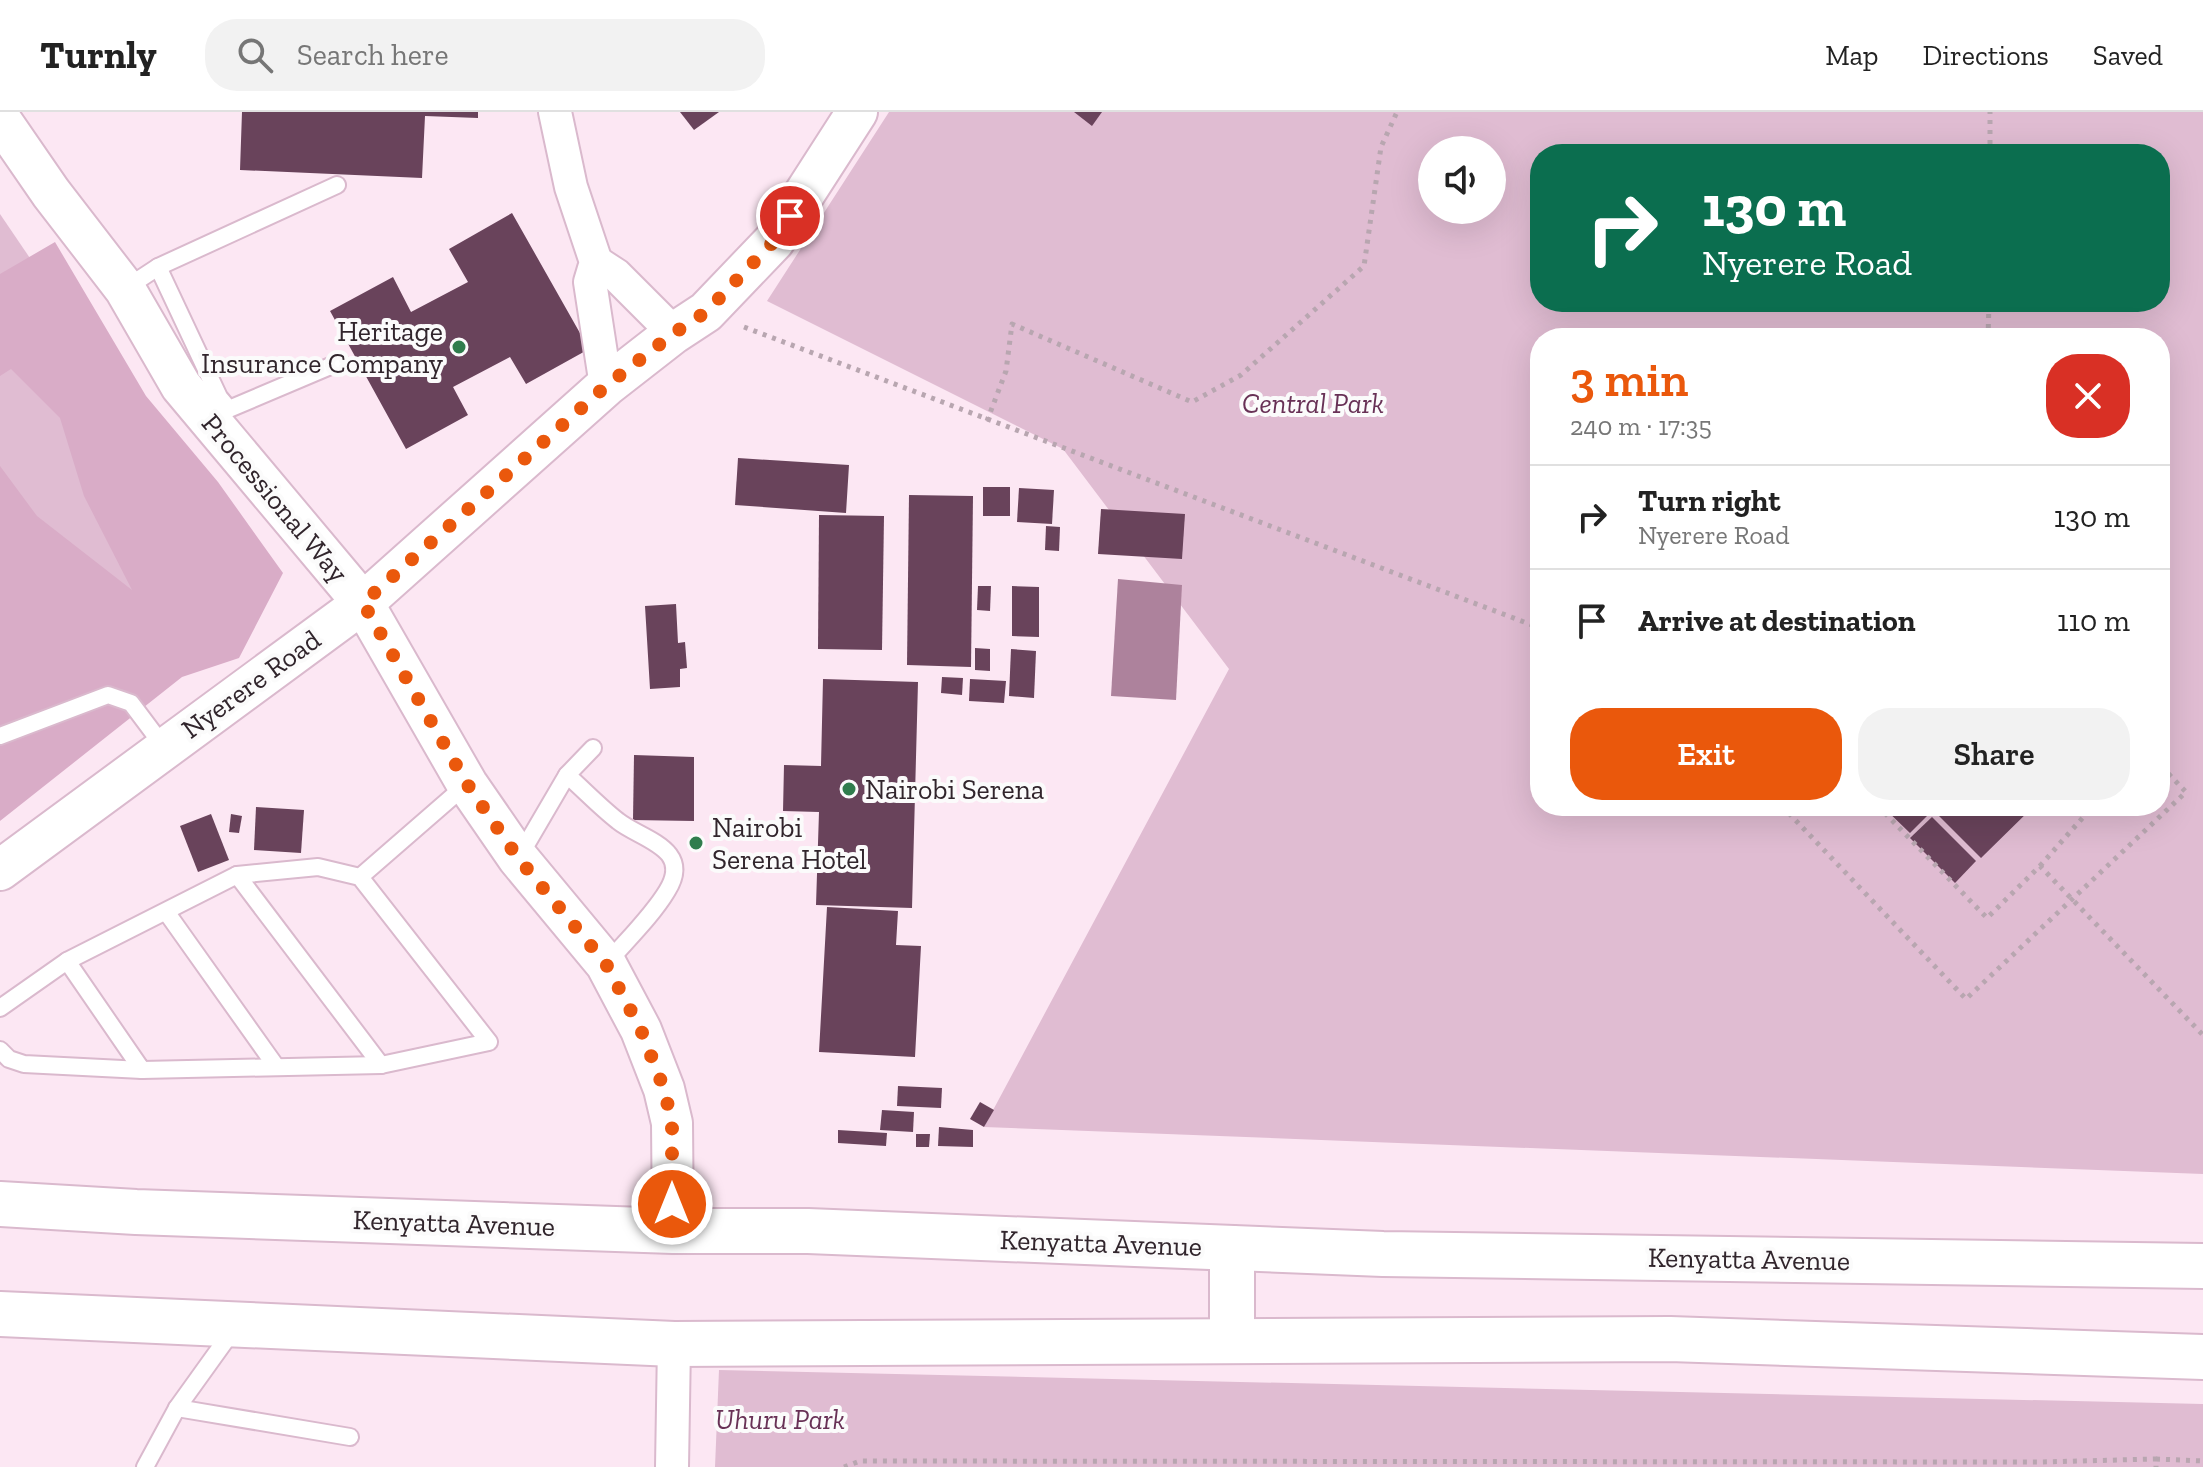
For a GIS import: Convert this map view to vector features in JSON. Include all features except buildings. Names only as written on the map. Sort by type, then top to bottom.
[{"type":"main road","name":"Kenyatta Avenue","points":[[0,1204],[136,1212],[673,1231],[808,1231],[1399,1254],[2203,1266]]},
{"type":"main road","points":[[1232,1248],[1232,1341]]},
{"type":"main road","points":[[0,1314],[674,1344],[1670,1339],[2203,1357]]},
{"type":"street","points":[[555,112],[571,187],[596,262],[590,282],[606,386]]},
{"type":"street","name":"Nyerere Road","points":[[0,870],[363,603],[606,386],[690,322],[774,241],[857,112]]},
{"type":"street","name":"Processional Way","points":[[0,119],[51,193],[125,289],[181,386],[363,603],[467,784],[518,858],[606,964],[641,1030],[664,1089],[672,1123],[673,1231]]},
{"type":"street","points":[[596,262],[690,322]]},
{"type":"street","points":[[672,1467],[674,1344]]},
{"type":"lane","points":[[125,289],[158,267],[337,185]]},
{"type":"lane","points":[[158,267],[219,397],[229,409],[340,362]]},
{"type":"lane","points":[[0,736],[108,695],[131,703],[164,747]]},
{"type":"lane","points":[[518,858],[567,775],[593,748]]},
{"type":"lane","points":[[567,775],[620,823],[661,844],[669,853],[672,865],[668,890],[606,964]]},
{"type":"lane","points":[[360,877],[467,784]]},
{"type":"lane","points":[[0,1008],[67,961],[237,875],[318,867],[360,877],[489,1042],[381,1065],[142,1070],[24,1064],[9,1059],[0,1050]]},
{"type":"lane","points":[[237,875],[381,1065]]},
{"type":"lane","points":[[167,913],[275,1065]]},
{"type":"lane","points":[[67,961],[142,1070]]},
{"type":"lane","points":[[145,1467],[177,1408],[236,1325]]},
{"type":"lane","points":[[177,1408],[350,1437]]},
{"type":"path","points":[[987,421],[1006,371],[1012,324],[1192,402],[1241,375],[1364,266],[1381,147],[1397,112]]},
{"type":"path","points":[[1990,112],[1990,144]]},
{"type":"path","points":[[690,322],[987,421],[1530,624]]},
{"type":"path","points":[[2170,775],[2186,792],[2170,807]]},
{"type":"path","points":[[1792,816],[1966,999],[2160,816]]},
{"type":"path","points":[[1888,816],[1987,918],[2040,866],[2084,816]]},
{"type":"path","points":[[2040,866],[2203,1035]]},
{"type":"path","points":[[844,1467],[860,1461],[1911,1465],[2156,1459],[2203,1461]]},
{"type":"path","points":[[2156,1459],[2156,1467]]},
{"type":"green space","name":"Central Park","points":[[889,112],[2203,112],[2203,1174],[984,1127],[1229,669],[1063,449],[767,301]]},
{"type":"green space","points":[[0,214],[256,591],[0,793]]},
{"type":"green space","name":"Uhuru Park","points":[[719,1370],[2203,1404],[2203,1467],[715,1467]]},
{"type":"shaded area","points":[[55,242],[146,396],[218,482],[283,573],[239,658],[182,677],[0,821],[0,466],[37,516],[132,590],[84,496],[60,418],[11,369],[0,376],[0,274]]},
{"type":"shaded area","points":[[1118,579],[1182,585],[1176,700],[1111,696]]},
{"type":"place","name":"Heritage Insurance Company","points":[[459,347]]},
{"type":"place","name":"Nairobi Serena","points":[[849,789]]},
{"type":"place","name":"Nairobi Serena Hotel","points":[[696,843]]},
{"type":"route","points":[[672,1204],[672,1123],[664,1089],[641,1030],[606,964],[518,858],[467,784],[363,603],[606,386],[706,312],[774,241],[790,216]]}]
